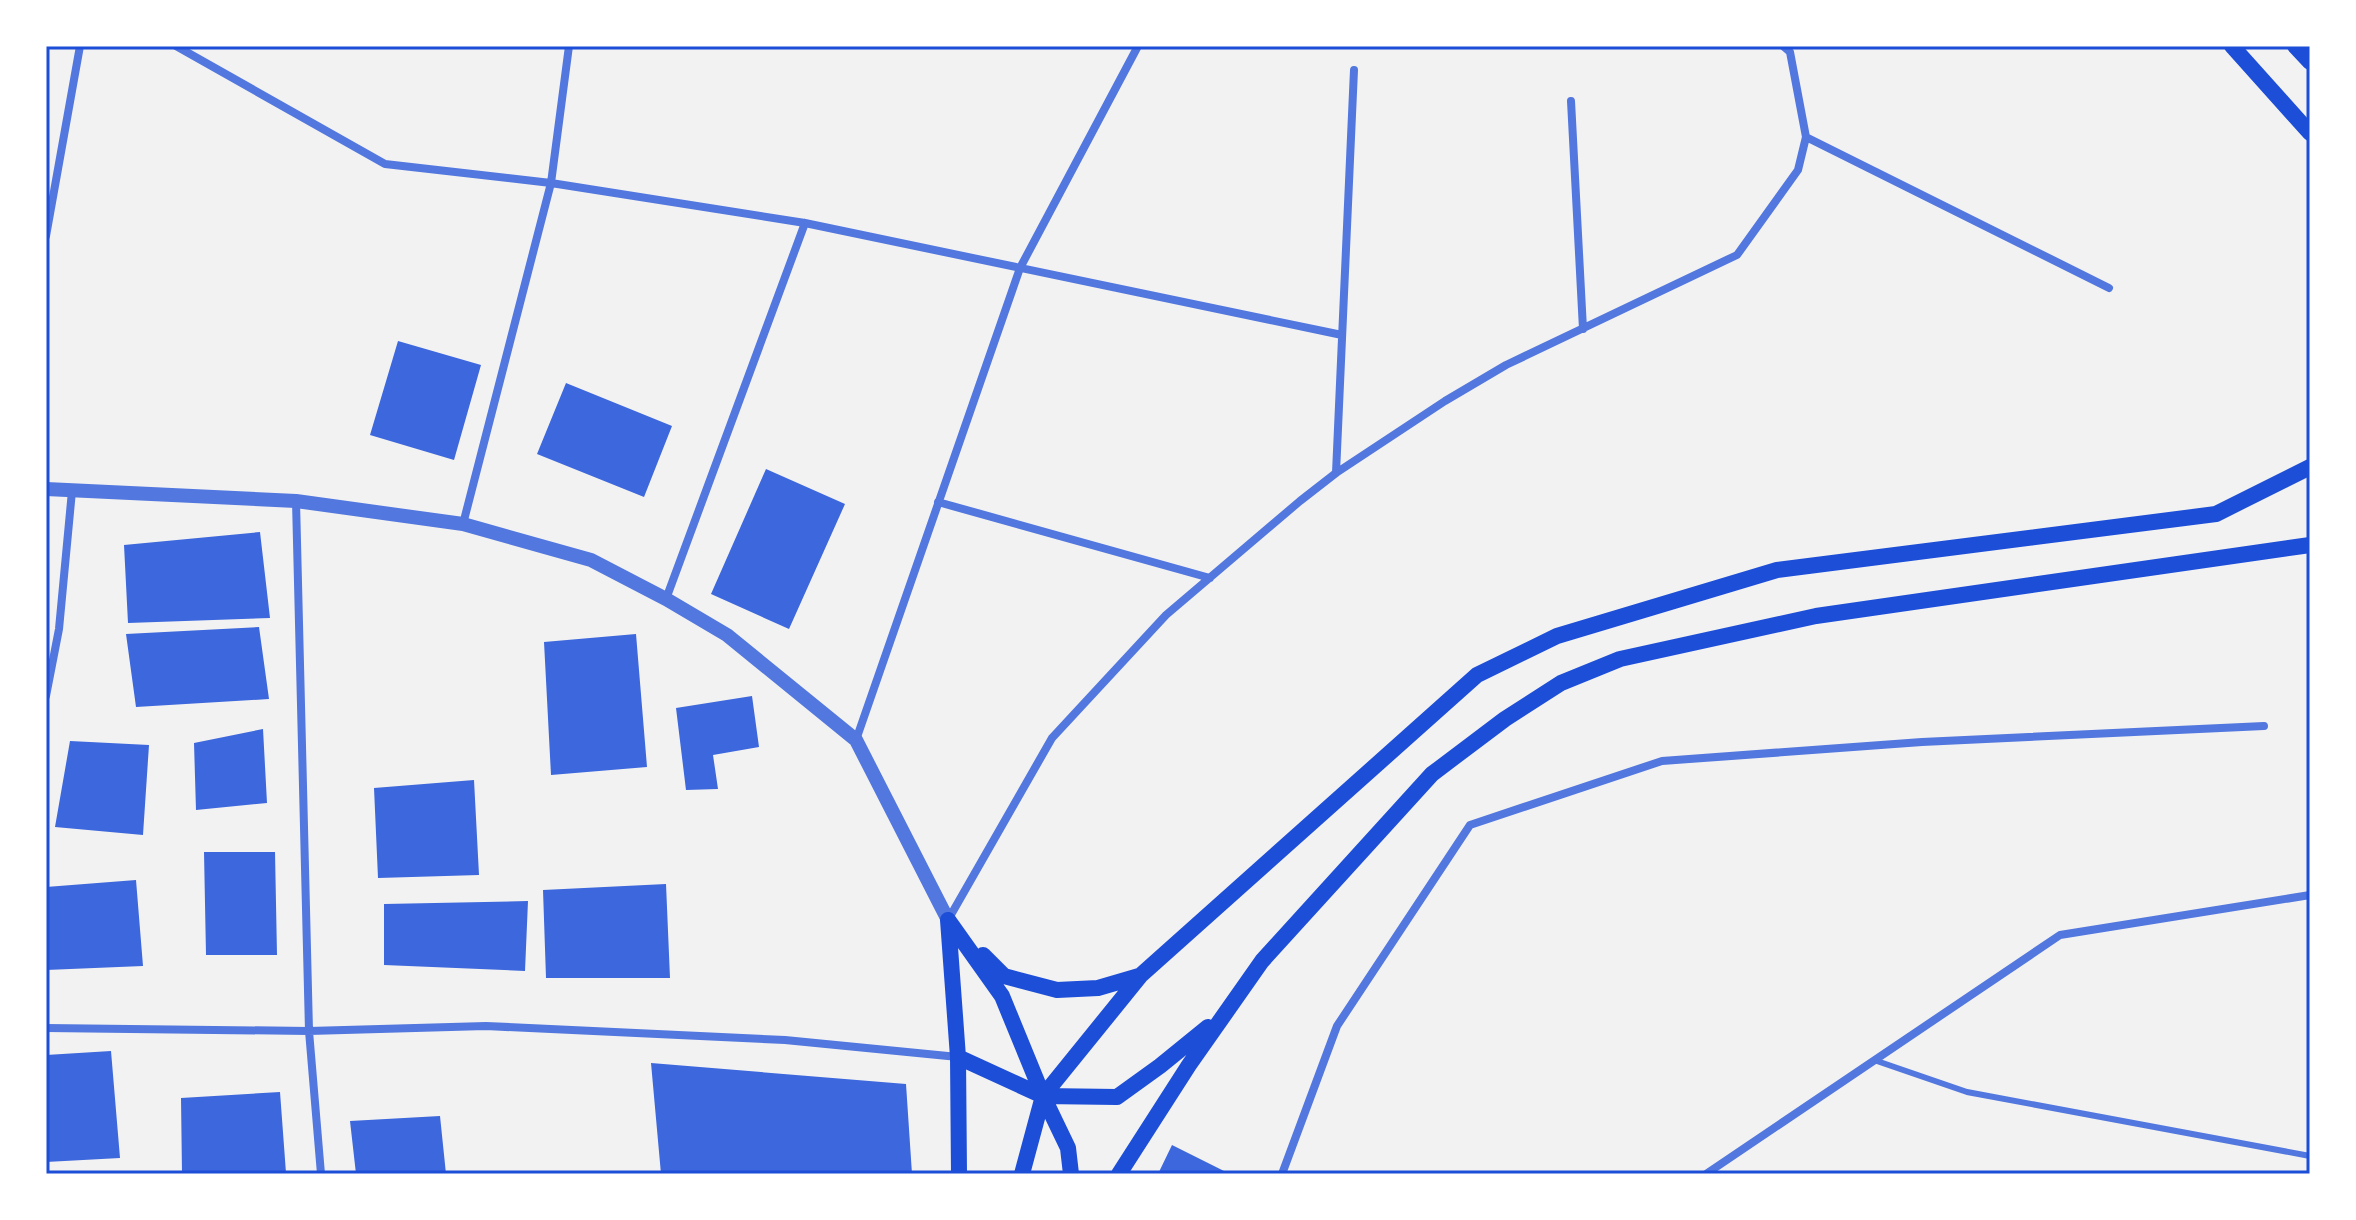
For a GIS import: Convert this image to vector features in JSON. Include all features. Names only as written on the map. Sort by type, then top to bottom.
[{"type":"main road","points":[[2232,46],[2310,133]]},
{"type":"main road","points":[[2295,46],[2310,62]]},
{"type":"main road","points":[[1022,1174],[1043,1096],[1141,975],[1477,675],[1557,636],[1777,570],[2216,514],[2310,467]]},
{"type":"main road","points":[[1119,1174],[1189,1065],[1262,961],[1432,774],[1505,719],[1561,683],[1620,659],[1816,616],[2310,545]]},
{"type":"main road","points":[[948,920],[1004,976],[1057,990],[1098,988],[1141,975]]},
{"type":"main road","points":[[948,920],[958,1057],[959,1174]]},
{"type":"main road","points":[[948,920],[1002,996],[1068,1148],[1071,1174]]},
{"type":"main road","points":[[958,1057],[1043,1096],[1117,1097],[1226,1012]]},
{"type":"street","points":[[46,236],[80,46]]},
{"type":"street","points":[[176,46],[385,164],[551,183],[805,223],[1342,335]]},
{"type":"street","points":[[463,524],[551,183],[569,46]]},
{"type":"street","points":[[856,740],[1020,268],[1138,46]]},
{"type":"street","points":[[948,920],[1052,738],[1166,615],[1336,473],[1445,401],[1506,365],[1737,255],[1798,170],[1806,137],[1790,52],[1783,46]]},
{"type":"street","points":[[1336,473],[1354,70]]},
{"type":"street","points":[[1571,101],[1583,329]]},
{"type":"street","points":[[1806,137],[2109,288]]},
{"type":"street","points":[[666,599],[805,223]]},
{"type":"street","points":[[46,489],[296,501],[463,524],[591,560],[727,635],[856,740],[948,920]]},
{"type":"street","points":[[46,696],[59,629],[72,491]]},
{"type":"street","points":[[296,501],[309,1031],[321,1174]]},
{"type":"street","points":[[938,502],[1210,578]]},
{"type":"street","points":[[1282,1174],[1337,1026],[1470,825],[1662,761],[1922,742],[2264,726]]},
{"type":"street","points":[[1706,1174],[2060,935],[2310,895]]},
{"type":"street","points":[[46,1028],[309,1031],[486,1026],[785,1040],[958,1057]]},
{"type":"lane","points":[[1874,1060],[1967,1092],[2310,1156]]},
{"type":"building","points":[[398,341],[481,365],[454,460],[370,435]]},
{"type":"building","points":[[566,383],[672,426],[644,497],[537,454]]},
{"type":"building","points":[[766,469],[845,504],[789,629],[711,594]]},
{"type":"building","points":[[260,532],[270,618],[128,623],[124,545]]},
{"type":"building","points":[[259,627],[269,699],[136,707],[126,634]]},
{"type":"building","points":[[636,634],[647,767],[551,775],[544,642]]},
{"type":"building","points":[[752,696],[759,747],[713,755],[718,789],[686,790],[676,708]]},
{"type":"building","points":[[263,729],[267,803],[196,810],[194,743]]},
{"type":"building","points":[[70,741],[149,745],[143,835],[55,827]]},
{"type":"building","points":[[474,780],[479,875],[378,878],[374,788]]},
{"type":"building","points":[[204,852],[275,852],[277,955],[206,955]]},
{"type":"building","points":[[136,880],[143,966],[46,970],[46,887]]},
{"type":"building","points":[[666,884],[670,978],[546,978],[543,890]]},
{"type":"building","points":[[528,901],[525,971],[384,965],[384,904]]},
{"type":"building","points":[[111,1051],[120,1158],[46,1162],[46,1055]]},
{"type":"building","points":[[651,1063],[906,1084],[912,1174],[661,1174]]},
{"type":"building","points":[[280,1092],[286,1173],[182,1174],[181,1098]]},
{"type":"building","points":[[440,1116],[446,1174],[356,1174],[350,1121]]},
{"type":"building","points":[[1172,1145],[1230,1174],[1158,1174]]}]
